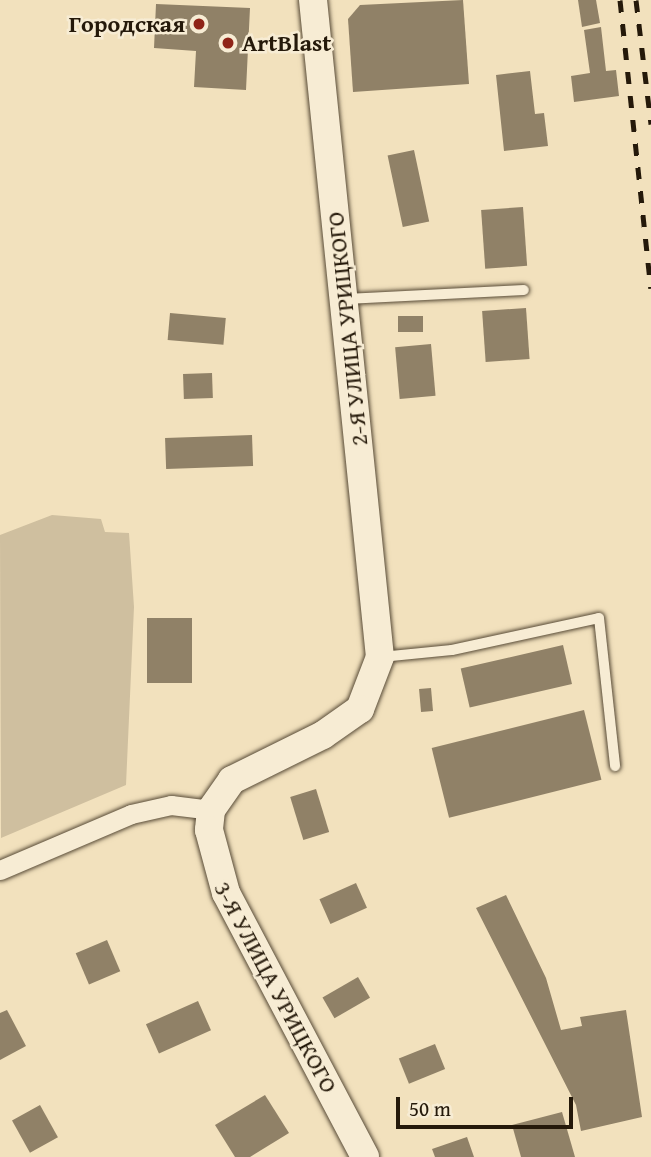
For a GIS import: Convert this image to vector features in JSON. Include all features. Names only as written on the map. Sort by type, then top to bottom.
[{"type":"street","name":"2-Я УЛИЦА УРИЦКОГО","points":[[313,0],[380,657]]},
{"type":"street","points":[[0,870],[131,814],[171,806],[211,810],[219,794],[248,767],[345,723],[366,700],[380,657]]},
{"type":"street","name":"3-Я УЛИЦА УРИЦКОГО","points":[[211,810],[208,830],[216,872],[365,1157]]},
{"type":"lane","points":[[344,300],[524,290]]},
{"type":"lane","points":[[380,657],[453,650],[599,618],[615,766]]},
{"type":"shaded area","points":[[52,515],[101,519],[105,532],[129,533],[134,607],[126,785],[1,838],[0,535]]},
{"type":"building","points":[[463,0],[469,84],[353,92],[348,19],[360,5]]},
{"type":"building","points":[[578,0],[596,0],[600,23],[582,27]]},
{"type":"building","points":[[156,4],[250,8],[246,90],[194,87],[196,51],[154,48]]},
{"type":"building","points":[[601,27],[606,71],[616,70],[619,96],[574,102],[571,76],[590,73],[584,30]]},
{"type":"building","points":[[530,71],[535,114],[544,113],[548,146],[504,151],[496,75]]},
{"type":"building","points":[[414,150],[429,221],[403,227],[388,156]]},
{"type":"building","points":[[523,207],[527,266],[485,269],[481,210]]},
{"type":"building","points":[[526,308],[530,359],[486,362],[482,311]]},
{"type":"building","points":[[170,313],[226,318],[223,345],[168,340]]},
{"type":"building","points":[[398,316],[423,316],[423,332],[398,332]]},
{"type":"building","points":[[431,344],[436,396],[400,399],[395,347]]},
{"type":"building","points":[[212,373],[213,398],[184,399],[183,374]]},
{"type":"building","points":[[252,435],[253,466],[166,469],[165,438]]},
{"type":"building","points":[[147,618],[192,618],[192,683],[147,683]]},
{"type":"building","points":[[563,645],[572,684],[470,708],[461,669]]},
{"type":"building","points":[[431,688],[433,711],[421,712],[419,689]]},
{"type":"building","points":[[584,710],[601,780],[449,818],[432,748]]},
{"type":"building","points":[[316,789],[329,832],[303,840],[290,797]]},
{"type":"building","points":[[356,883],[367,908],[330,924],[319,899]]},
{"type":"building","points":[[506,895],[546,978],[561,1030],[582,1026],[580,1017],[626,1010],[642,1117],[581,1131],[576,1105],[476,908]]},
{"type":"building","points":[[107,940],[120,971],[89,985],[76,953]]},
{"type":"building","points":[[358,977],[370,998],[334,1018],[322,997]]},
{"type":"building","points":[[198,1001],[211,1030],[159,1053],[146,1024]]},
{"type":"building","points":[[7,1010],[26,1046],[0,1060],[0,1013]]},
{"type":"building","points":[[435,1044],[445,1069],[409,1084],[399,1059]]},
{"type":"building","points":[[265,1095],[289,1133],[250,1157],[235,1157],[215,1125]]},
{"type":"building","points":[[40,1105],[58,1137],[30,1153],[12,1121]]},
{"type":"building","points":[[562,1112],[575,1157],[521,1157],[512,1125]]},
{"type":"building","points":[[467,1137],[474,1157],[435,1157],[432,1149]]},
{"type":"railway","points":[[620,0],[651,288]]},
{"type":"railway","points":[[636,0],[651,124]]},
{"type":"place","name":"Городская","points":[[199,24]]},
{"type":"place","name":"ArtBlast","points":[[228,43]]}]
